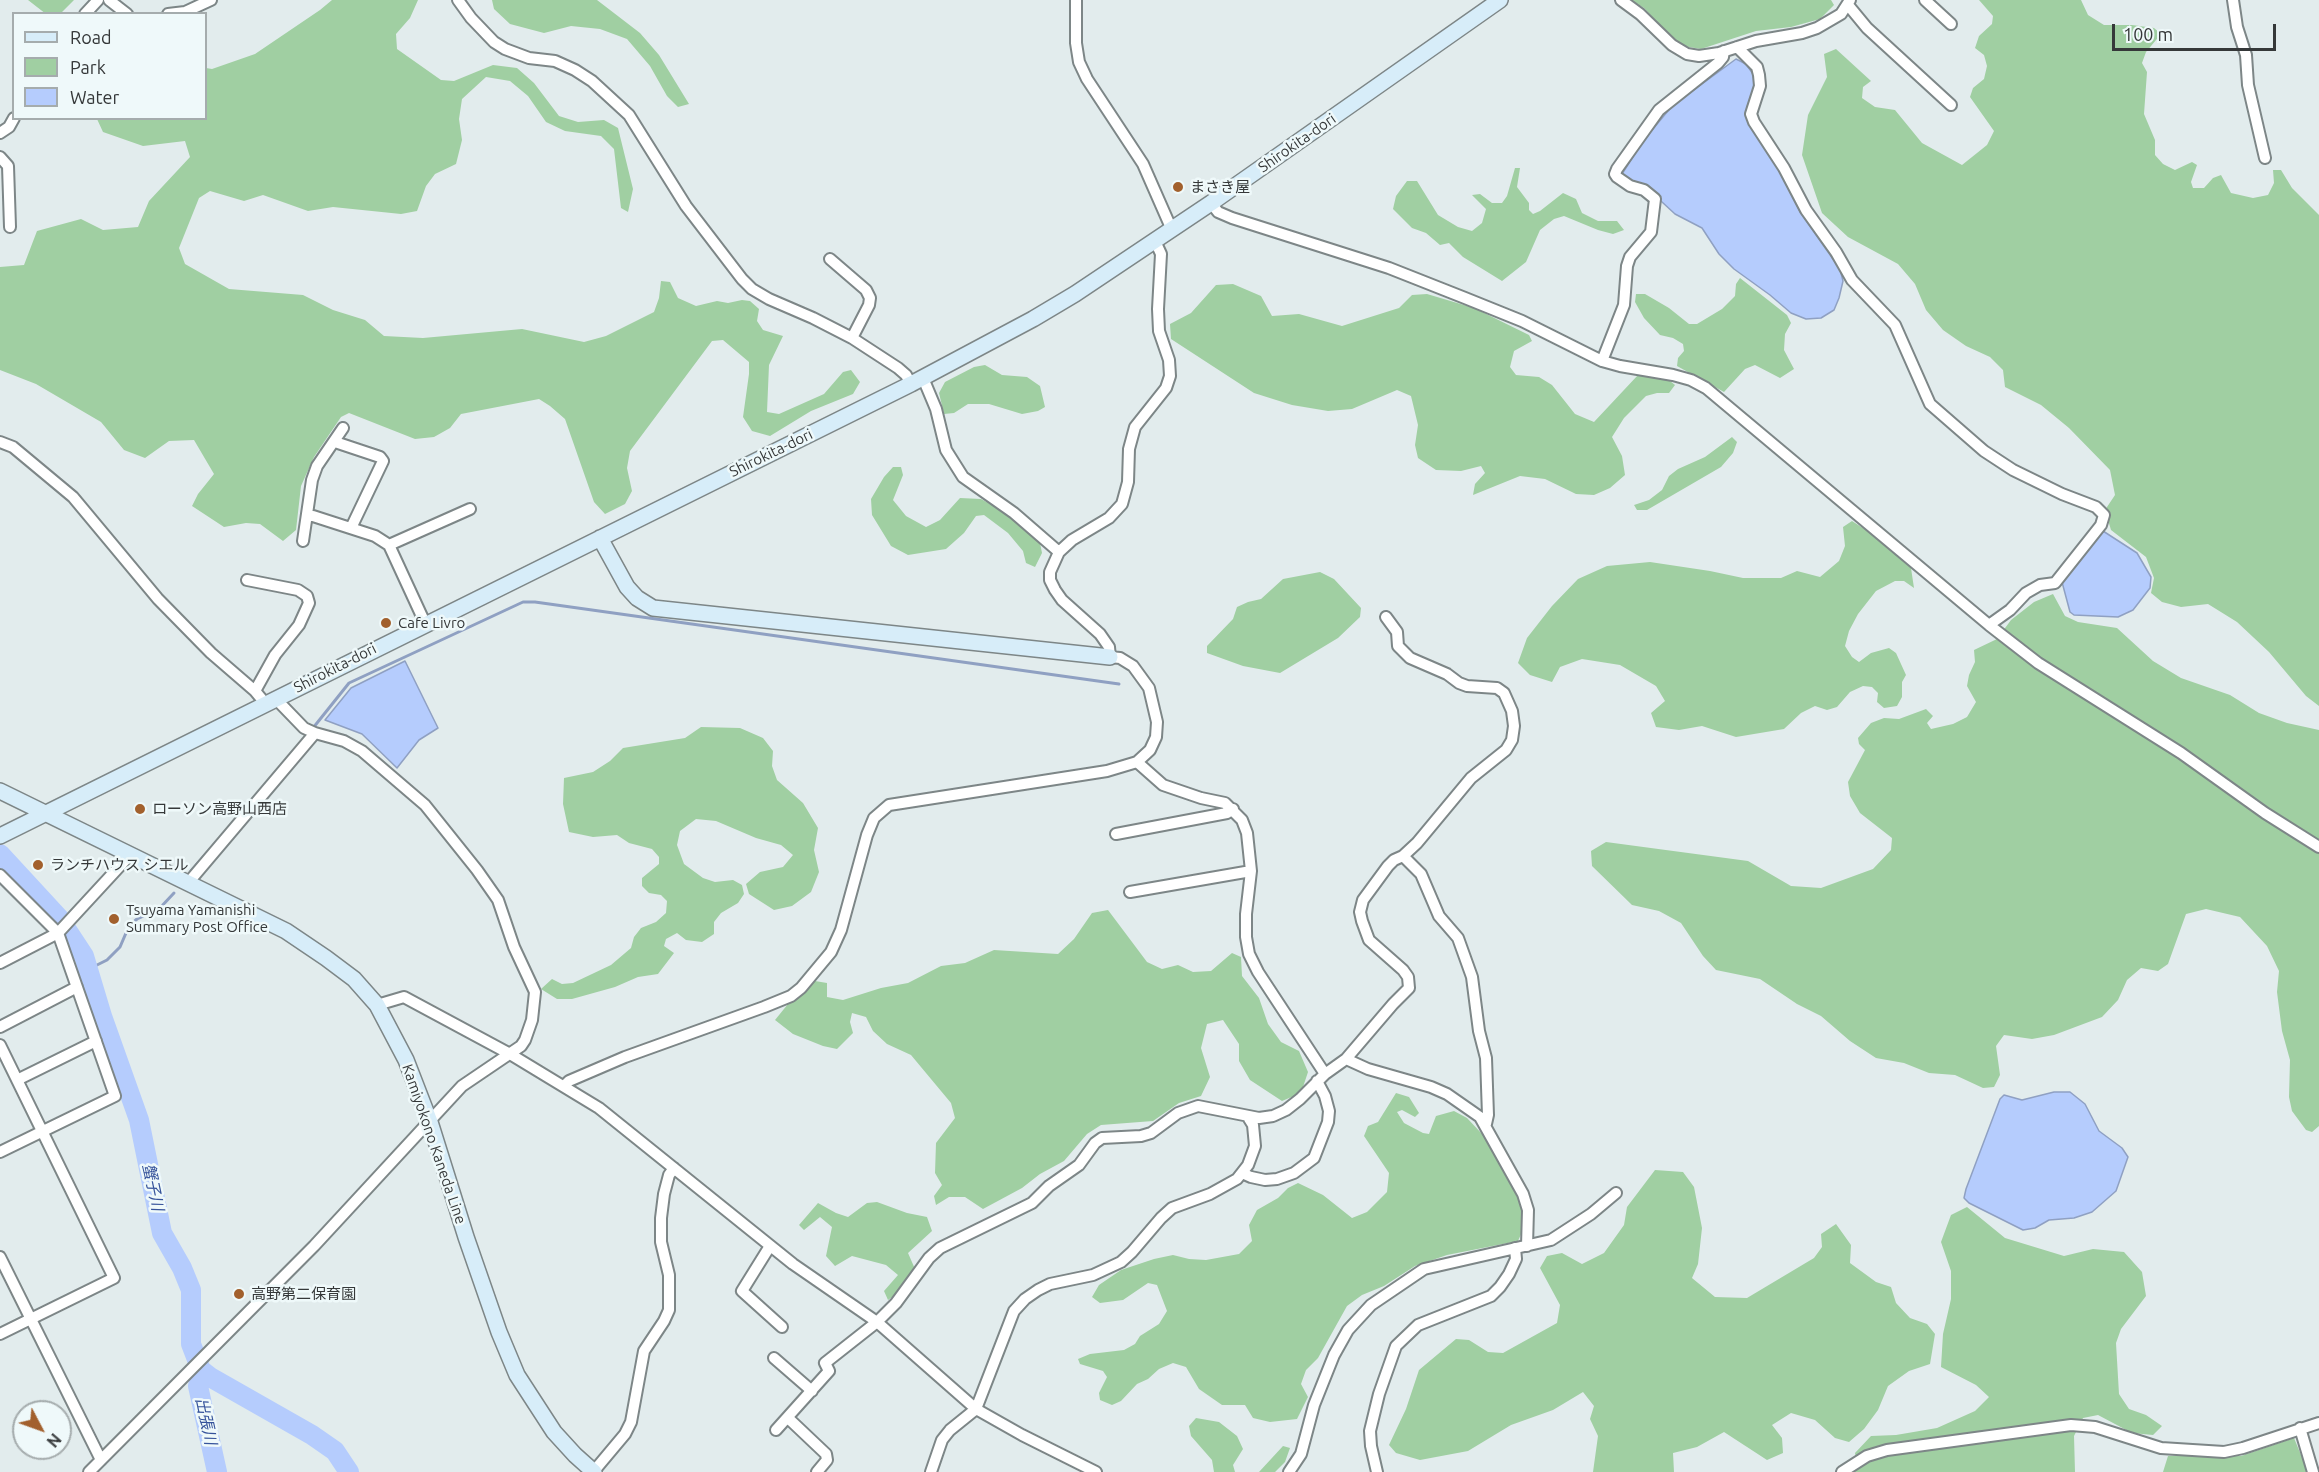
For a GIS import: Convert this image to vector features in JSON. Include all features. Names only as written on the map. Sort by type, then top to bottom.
[{"type":"street","points":[[86,12],[98,0]]},
{"type":"street","points":[[109,0],[124,12]]},
{"type":"street","points":[[185,12],[211,0]]},
{"type":"street","points":[[458,0],[471,18],[494,42],[529,58],[555,61],[575,70],[622,107],[700,225],[742,279],[752,289],[852,338],[917,381],[936,409],[946,450],[963,477],[1014,513],[1059,552]]},
{"type":"street","points":[[1076,0],[1076,43],[1079,62],[1143,164],[1172,230]]},
{"type":"street","name":"Shirokita-dori","points":[[0,836],[425,623],[917,381],[1075,294],[1172,230],[1500,0]]},
{"type":"street","points":[[1620,0],[1640,14],[1672,45],[1687,54],[1699,56],[1817,28],[1841,14],[1849,3],[1867,27],[1952,105]]},
{"type":"street","points":[[1925,0],[1951,24]]},
{"type":"street","points":[[2233,0],[2237,27],[2246,55],[2248,85],[2265,158]]},
{"type":"street","points":[[1737,47],[1757,67],[1759,75],[1760,86],[1751,114],[1754,122],[1784,168],[1806,210],[1836,252],[1852,280],[1895,325],[1930,404],[1984,451],[2013,470],[2062,494],[2097,507],[2104,515],[2101,525],[2055,583],[2040,585],[2026,593],[2010,610],[1989,625]]},
{"type":"street","points":[[1602,361],[1624,305],[1630,257],[1651,232],[1655,199],[1644,190],[1626,184],[1614,174],[1659,110],[1718,63],[1724,51]]},
{"type":"street","points":[[0,133],[9,127],[13,120]]},
{"type":"street","points":[[0,157],[8,166],[10,226]]},
{"type":"street","points":[[1211,203],[1218,213],[1389,268],[1522,321],[1602,361],[1673,375],[1691,380],[1706,388],[1989,625],[2067,682],[2181,753],[2265,813],[2319,847]]},
{"type":"street","points":[[1110,657],[1109,646],[1100,634],[1055,591],[1050,580],[1050,572],[1059,552],[1072,540],[1109,518],[1122,504],[1128,482],[1129,449],[1135,427],[1160,397],[1170,376],[1169,360],[1159,331],[1158,281],[1161,254],[1155,241]]},
{"type":"street","points":[[830,259],[866,290],[870,297],[869,305],[852,338]]},
{"type":"street","points":[[303,541],[312,480],[317,466],[343,428]]},
{"type":"street","points":[[0,442],[13,447],[73,497],[158,599],[211,653],[255,691],[304,728],[344,741],[362,751],[425,805],[461,847],[498,900],[514,947],[535,992],[532,1020],[525,1040],[510,1054],[462,1086],[314,1246],[89,1472]]},
{"type":"street","points":[[335,442],[380,457],[383,461],[351,528]]},
{"type":"street","points":[[389,545],[470,509]]},
{"type":"street","points":[[307,516],[375,536],[389,545],[425,623]]},
{"type":"street","points":[[564,1086],[569,1081],[625,1057],[764,1007],[790,996],[801,988],[831,952],[841,930],[867,835],[874,818],[889,805],[1107,771],[1137,762],[1150,750],[1157,722],[1149,688],[1133,666],[1120,658],[653,608],[637,598],[627,587],[600,538]]},
{"type":"street","points":[[247,580],[298,590],[307,596],[309,603],[300,625],[275,656],[255,691]]},
{"type":"street","points":[[776,1430],[829,1371],[825,1363],[897,1303],[929,1258],[940,1248],[1032,1203],[1049,1186],[1071,1173],[1095,1143],[1102,1138],[1141,1136],[1151,1133],[1178,1113],[1198,1106],[1248,1117],[1273,1116],[1286,1110],[1346,1059],[1409,988],[1408,977],[1403,970],[1370,939],[1364,929],[1360,912],[1363,900],[1378,877],[1424,835],[1471,778],[1506,750],[1512,740],[1514,726],[1512,711],[1504,693],[1497,688],[1459,683],[1447,674],[1410,658],[1398,646],[1396,632],[1386,617]]},
{"type":"street","points":[[188,883],[315,733]]},
{"type":"street","points":[[1137,762],[1163,785],[1201,798],[1225,803],[1242,820],[1247,833],[1251,871],[1245,937],[1249,954],[1321,1078],[1329,1111],[1328,1122],[1314,1158],[1294,1173],[1277,1179],[1266,1180],[1242,1173]]},
{"type":"street","name":"Kamiyokono Kaneda Line","points":[[0,792],[286,931],[354,979],[377,1005],[406,1060],[430,1122],[466,1237],[499,1332],[517,1375],[554,1432],[594,1472]]},
{"type":"street","points":[[1116,834],[1227,813],[1233,809]]},
{"type":"street","points":[[0,963],[58,933],[130,855]]},
{"type":"street","points":[[1403,856],[1421,874],[1439,916],[1458,938],[1472,976],[1478,1023],[1486,1058],[1488,1115],[1486,1124]]},
{"type":"street","points":[[1130,892],[1251,871]]},
{"type":"street","points":[[0,875],[58,933],[115,1096],[0,1152]]},
{"type":"street","points":[[0,1027],[77,987]]},
{"type":"street","points":[[377,1005],[404,997],[510,1054],[599,1108],[770,1246],[877,1322],[976,1409],[1096,1472]]},
{"type":"street","points":[[17,1080],[96,1041]]},
{"type":"street","points":[[0,1045],[114,1278],[0,1334]]},
{"type":"street","points":[[1346,1059],[1368,1069],[1447,1094],[1480,1117],[1486,1124],[1523,1194],[1528,1209],[1521,1247],[1509,1274],[1500,1287],[1491,1296],[1418,1325],[1396,1346],[1379,1394],[1370,1431],[1377,1472]]},
{"type":"street","points":[[931,1472],[942,1440],[950,1430],[976,1409],[1009,1319],[1025,1299],[1050,1284],[1093,1275],[1121,1263],[1172,1208],[1224,1187],[1242,1173],[1248,1165],[1255,1146],[1253,1125],[1248,1117]]},
{"type":"street","points":[[594,1472],[626,1434],[632,1422],[644,1351],[669,1310],[669,1275],[661,1242],[661,1218],[669,1174],[674,1168]]},
{"type":"street","points":[[1289,1472],[1301,1454],[1314,1405],[1334,1355],[1359,1316],[1424,1269],[1551,1240],[1561,1235],[1616,1193]]},
{"type":"street","points":[[770,1246],[742,1292],[782,1327]]},
{"type":"street","points":[[0,1257],[101,1460]]},
{"type":"street","points":[[774,1358],[812,1391]]},
{"type":"street","points":[[788,1418],[826,1454],[826,1460],[816,1472]]},
{"type":"street","points":[[1842,1472],[1867,1456],[1887,1450],[2071,1425],[2095,1427],[2161,1448],[2224,1452],[2319,1423]]},
{"type":"street","points":[[2300,1428],[2313,1472]]},
{"type":"green space","points":[[28,0],[74,0],[62,12],[43,12]]},
{"type":"green space","points":[[332,0],[418,0],[410,18],[396,34],[397,49],[441,80],[454,81],[493,65],[517,68],[534,83],[559,116],[578,122],[604,120],[618,128],[633,189],[628,212],[621,208],[614,149],[601,136],[565,131],[546,122],[528,96],[510,81],[486,77],[462,99],[459,119],[462,140],[456,164],[435,174],[426,186],[417,211],[401,214],[333,207],[308,211],[263,195],[244,201],[210,191],[199,198],[179,248],[185,264],[229,289],[303,295],[333,310],[365,320],[384,336],[423,338],[522,329],[584,342],[606,336],[654,312],[661,281],[670,282],[678,298],[696,306],[717,301],[728,303],[750,301],[759,309],[757,321],[763,330],[783,336],[769,365],[767,412],[779,414],[824,394],[843,372],[851,370],[860,382],[853,394],[811,411],[770,436],[752,431],[743,417],[749,362],[723,340],[712,341],[630,451],[627,468],[632,491],[625,504],[605,514],[594,502],[565,419],[539,399],[461,414],[450,428],[434,437],[415,439],[349,413],[341,417],[314,457],[301,486],[296,530],[283,541],[260,524],[246,523],[224,527],[192,506],[198,494],[214,474],[194,440],[169,441],[145,458],[124,450],[101,422],[36,384],[0,370],[0,267],[24,265],[37,231],[81,219],[103,230],[138,227],[149,201],[190,157],[185,141],[143,146],[103,132],[97,120],[207,120],[207,68],[212,69],[255,54]]},
{"type":"green space","points":[[492,0],[597,0],[640,33],[659,55],[689,104],[678,107],[667,96],[650,66],[627,39],[600,29],[571,26],[544,33],[510,24],[494,9]]},
{"type":"green space","points":[[1631,0],[1831,0],[1834,5],[1820,19],[1791,27],[1756,31],[1701,49],[1683,46],[1671,38],[1644,8]]},
{"type":"green space","points":[[1979,0],[2081,0],[2088,15],[2104,25],[2154,28],[2161,34],[2146,52],[2142,63],[2147,72],[2144,114],[2155,140],[2155,155],[2163,164],[2175,170],[2192,162],[2197,165],[2191,182],[2193,188],[2204,188],[2213,178],[2221,175],[2231,193],[2253,198],[2268,195],[2274,183],[2273,170],[2281,170],[2292,188],[2319,215],[2319,706],[2306,696],[2269,652],[2237,622],[2208,604],[2181,607],[2162,602],[2151,593],[2154,578],[2146,557],[2111,530],[2105,510],[2115,495],[2110,470],[2069,428],[2041,405],[2005,387],[2003,370],[1990,357],[1966,346],[1943,330],[1926,310],[1915,284],[1898,264],[1848,237],[1822,213],[1802,155],[1808,115],[1827,77],[1824,54],[1836,49],[1871,81],[1863,87],[1862,98],[1875,107],[1895,110],[1922,143],[1962,165],[1987,145],[1994,131],[1970,97],[1973,88],[1984,79],[1987,66],[1984,55],[1975,48],[1979,36],[1992,24],[1993,16]]},
{"type":"green space","points":[[1515,168],[1520,168],[1517,187],[1529,203],[1529,210],[1533,214],[1563,193],[1576,199],[1582,213],[1598,221],[1617,221],[1624,230],[1613,234],[1564,216],[1554,219],[1540,230],[1526,262],[1502,281],[1463,257],[1449,243],[1440,245],[1426,233],[1412,228],[1393,209],[1396,196],[1407,181],[1417,181],[1438,215],[1458,227],[1472,231],[1482,223],[1486,209],[1472,195],[1480,194],[1492,203],[1502,203],[1507,196]]},
{"type":"green space","points":[[1740,278],[1787,315],[1791,323],[1785,334],[1784,350],[1794,369],[1780,378],[1755,365],[1745,369],[1724,392],[1677,366],[1678,358],[1684,351],[1683,344],[1673,338],[1660,335],[1644,318],[1635,302],[1636,294],[1645,294],[1669,308],[1689,324],[1697,324],[1722,309],[1735,296],[1736,284]]},
{"type":"green space","points":[[1233,284],[1261,296],[1272,316],[1299,314],[1342,326],[1399,308],[1412,295],[1427,294],[1474,308],[1529,335],[1532,341],[1514,351],[1510,367],[1516,375],[1539,377],[1552,385],[1575,414],[1594,422],[1638,375],[1670,381],[1675,385],[1669,393],[1646,396],[1624,418],[1612,437],[1622,456],[1625,475],[1610,488],[1594,495],[1576,494],[1545,479],[1520,476],[1473,495],[1475,484],[1485,473],[1481,466],[1461,471],[1436,470],[1418,458],[1415,445],[1418,425],[1411,396],[1397,390],[1352,409],[1328,411],[1292,405],[1254,393],[1171,339],[1170,324],[1191,313],[1216,285]]},
{"type":"green space","points":[[985,365],[1002,375],[1027,377],[1040,386],[1045,407],[1022,414],[989,404],[968,404],[954,413],[944,414],[939,393],[945,382],[974,367]]},
{"type":"green space","points":[[1732,437],[1737,442],[1733,453],[1721,467],[1647,510],[1637,510],[1634,505],[1649,500],[1662,490],[1669,476],[1678,469],[1705,457]]},
{"type":"green space","points":[[893,467],[901,467],[903,475],[893,500],[906,516],[926,527],[940,520],[960,498],[981,499],[1008,514],[1040,543],[1042,553],[1035,567],[1026,563],[1023,551],[1008,533],[984,515],[976,516],[964,533],[946,549],[908,555],[891,546],[872,515],[871,499]]},
{"type":"green space","points":[[1852,521],[1869,532],[1911,568],[1914,588],[1904,581],[1895,581],[1876,591],[1858,614],[1849,631],[1845,646],[1852,657],[1859,662],[1871,653],[1889,648],[1896,653],[1906,675],[1902,682],[1902,697],[1897,706],[1884,708],[1877,702],[1878,693],[1872,687],[1863,686],[1850,692],[1837,707],[1827,710],[1815,706],[1801,713],[1784,729],[1736,737],[1702,726],[1679,730],[1656,727],[1651,713],[1665,701],[1656,686],[1620,665],[1582,659],[1560,667],[1552,682],[1530,675],[1518,663],[1527,638],[1552,606],[1578,579],[1607,566],[1650,562],[1743,578],[1781,578],[1797,571],[1820,577],[1839,561],[1845,546],[1843,527]]},
{"type":"green space","points":[[1320,572],[1334,579],[1361,608],[1360,617],[1338,638],[1280,673],[1243,666],[1207,653],[1207,646],[1233,619],[1237,607],[1261,599],[1283,579]]},
{"type":"green space","points":[[2053,594],[2065,616],[2078,622],[2117,628],[2153,661],[2181,678],[2230,695],[2259,713],[2287,723],[2319,730],[2319,1126],[2312,1132],[2306,1130],[2292,1111],[2289,1097],[2290,1060],[2282,1031],[2277,992],[2279,971],[2267,946],[2240,917],[2206,909],[2186,914],[2168,964],[2158,971],[2141,968],[2127,980],[2118,1000],[2102,1017],[2054,1035],[2032,1039],[2004,1035],[1996,1046],[2000,1075],[1994,1087],[1983,1088],[1955,1075],[1929,1073],[1904,1063],[1876,1058],[1850,1041],[1821,1016],[1797,1004],[1760,979],[1716,970],[1703,956],[1681,923],[1659,911],[1632,905],[1592,866],[1591,851],[1606,842],[1748,861],[1791,886],[1821,888],[1873,869],[1891,850],[1892,838],[1860,813],[1850,796],[1848,782],[1865,750],[1859,744],[1858,738],[1871,723],[1884,718],[1899,719],[1926,709],[1933,716],[1927,723],[1931,729],[1953,724],[1967,717],[1976,702],[1967,686],[1975,662],[1974,650],[1997,639],[2011,620],[2034,602]]},
{"type":"green space","points":[[701,727],[740,728],[763,738],[773,751],[772,766],[777,780],[803,803],[818,828],[814,850],[819,872],[811,892],[792,906],[774,910],[749,894],[746,884],[760,872],[783,867],[793,855],[781,845],[756,838],[716,821],[696,819],[680,831],[677,845],[684,864],[703,878],[715,882],[733,880],[742,885],[744,894],[738,903],[721,913],[714,922],[714,934],[702,942],[686,940],[677,933],[666,939],[664,946],[674,953],[658,974],[638,977],[615,987],[572,999],[557,999],[541,989],[552,979],[562,984],[573,983],[611,965],[631,948],[634,937],[641,928],[656,922],[666,913],[667,901],[661,895],[649,893],[642,886],[642,878],[659,864],[659,857],[652,849],[629,843],[617,835],[593,837],[569,832],[563,804],[564,778],[593,772],[610,761],[623,748],[685,738]]},
{"type":"green space","points":[[1108,910],[1147,962],[1162,969],[1178,965],[1193,972],[1211,971],[1232,953],[1241,957],[1242,976],[1259,998],[1268,1024],[1281,1042],[1299,1051],[1308,1072],[1301,1093],[1282,1101],[1250,1080],[1239,1061],[1239,1044],[1223,1020],[1207,1024],[1201,1048],[1210,1077],[1201,1096],[1179,1103],[1153,1121],[1101,1125],[1087,1134],[1064,1161],[1040,1174],[1022,1188],[983,1209],[965,1197],[949,1197],[936,1205],[934,1196],[942,1185],[935,1173],[936,1143],[955,1118],[951,1103],[911,1055],[887,1044],[873,1031],[866,1017],[852,1013],[850,1022],[853,1033],[837,1049],[793,1034],[775,1020],[788,1004],[815,981],[827,983],[827,997],[843,1000],[881,988],[908,983],[941,966],[965,963],[994,950],[1058,954],[1074,939],[1092,913]]},
{"type":"green space","points":[[1396,1093],[1409,1097],[1419,1113],[1415,1117],[1402,1110],[1397,1112],[1404,1123],[1423,1133],[1429,1134],[1436,1116],[1454,1111],[1467,1118],[1483,1135],[1524,1209],[1522,1232],[1518,1241],[1447,1255],[1415,1266],[1384,1286],[1362,1295],[1347,1306],[1318,1358],[1306,1370],[1301,1384],[1308,1397],[1297,1419],[1270,1422],[1253,1418],[1245,1405],[1222,1405],[1199,1389],[1186,1367],[1173,1363],[1159,1369],[1148,1379],[1137,1384],[1121,1401],[1112,1405],[1100,1400],[1099,1393],[1107,1377],[1103,1371],[1080,1364],[1078,1359],[1090,1354],[1124,1350],[1159,1324],[1167,1311],[1157,1285],[1148,1283],[1123,1300],[1100,1303],[1092,1297],[1099,1285],[1121,1270],[1154,1259],[1173,1255],[1206,1260],[1239,1254],[1252,1241],[1249,1225],[1257,1210],[1298,1183],[1323,1195],[1352,1218],[1367,1212],[1387,1192],[1389,1173],[1364,1136],[1368,1126],[1378,1122]]},
{"type":"green space","points":[[1655,1170],[1683,1172],[1694,1187],[1702,1228],[1698,1264],[1692,1278],[1715,1297],[1747,1298],[1814,1258],[1822,1247],[1821,1234],[1836,1224],[1851,1245],[1850,1263],[1876,1282],[1891,1287],[1896,1303],[1910,1318],[1927,1324],[1935,1334],[1930,1364],[1909,1371],[1888,1386],[1878,1410],[1864,1429],[1849,1442],[1835,1438],[1815,1420],[1791,1413],[1772,1425],[1782,1438],[1783,1453],[1767,1460],[1724,1432],[1697,1447],[1673,1453],[1674,1472],[1593,1472],[1598,1436],[1590,1419],[1594,1406],[1583,1392],[1553,1410],[1511,1425],[1468,1451],[1420,1460],[1396,1453],[1389,1445],[1406,1409],[1419,1370],[1456,1339],[1469,1340],[1488,1352],[1503,1353],[1557,1323],[1560,1305],[1540,1268],[1547,1256],[1562,1253],[1582,1264],[1604,1253],[1624,1225],[1627,1207]]},
{"type":"green space","points":[[877,1202],[907,1213],[927,1217],[932,1231],[908,1253],[915,1269],[902,1290],[888,1300],[884,1291],[898,1275],[886,1265],[852,1256],[835,1266],[826,1256],[832,1227],[820,1217],[804,1230],[799,1225],[818,1203],[848,1217],[867,1203]]},
{"type":"green space","points":[[1967,1207],[2005,1238],[2064,1256],[2093,1249],[2124,1252],[2142,1272],[2146,1296],[2121,1329],[2116,1343],[2119,1394],[2129,1409],[2146,1415],[2162,1426],[2153,1435],[2132,1433],[2098,1415],[2083,1418],[2074,1436],[2075,1472],[1852,1472],[1858,1468],[1855,1453],[1871,1436],[1896,1435],[1937,1428],[1975,1411],[1989,1397],[1976,1385],[1941,1367],[1943,1334],[1951,1299],[1951,1271],[1941,1242],[1951,1215]]},
{"type":"green space","points":[[1196,1418],[1219,1422],[1237,1436],[1243,1449],[1233,1465],[1235,1472],[1214,1472],[1212,1460],[1191,1436],[1189,1426]]},
{"type":"green space","points":[[2294,1438],[2308,1472],[2163,1472],[2168,1456],[2241,1456]]},
{"type":"green space","points":[[1283,1446],[1290,1448],[1285,1462],[1275,1472],[1259,1472]]},
{"type":"water","points":[[1736,59],[1746,64],[1753,74],[1755,85],[1746,115],[1751,127],[1773,158],[1800,212],[1840,269],[1843,281],[1839,298],[1834,310],[1821,318],[1806,319],[1791,313],[1734,269],[1719,254],[1702,228],[1675,214],[1649,190],[1626,179],[1622,174],[1643,141],[1672,106]]},
{"type":"water","points":[[2103,531],[2137,553],[2151,577],[2150,588],[2133,610],[2118,617],[2074,615],[2070,612],[2062,582]]},
{"type":"water","points":[[405,661],[438,728],[419,740],[397,768],[362,734],[325,720],[351,688]]},
{"type":"water","points":[[2054,1092],[2070,1092],[2085,1104],[2099,1131],[2122,1148],[2128,1157],[2116,1191],[2092,1212],[2074,1218],[2049,1220],[2035,1228],[2023,1230],[1969,1203],[1964,1198],[1966,1189],[2000,1099],[2004,1095],[2022,1100]]},
{"type":"waterway","points":[[313,728],[349,683],[523,602],[1119,684]]},
{"type":"waterway","points":[[191,871],[211,848]]},
{"type":"waterway","name":"蟹子川","points":[[0,854],[59,918],[84,956],[102,1016],[139,1120],[162,1233],[182,1268],[191,1290],[191,1344],[201,1370],[312,1435],[335,1451],[349,1472]]},
{"type":"waterway","points":[[89,969],[107,960],[120,947],[129,926],[137,919],[159,909],[174,893]]},
{"type":"waterway","name":"出張川","points":[[201,1370],[198,1386],[217,1472]]},
{"type":"place","name":"まさき屋","points":[[1178,187]]},
{"type":"place","name":"Cafe Livro","points":[[386,623]]},
{"type":"place","name":"ローソン高野山西店","points":[[140,809]]},
{"type":"place","name":"ランチハウス シエル","points":[[38,865]]},
{"type":"place","name":"Tsuyama Yamanishi Summary Post Office","points":[[114,919]]},
{"type":"place","name":"高野第二保育園","points":[[239,1294]]}]
